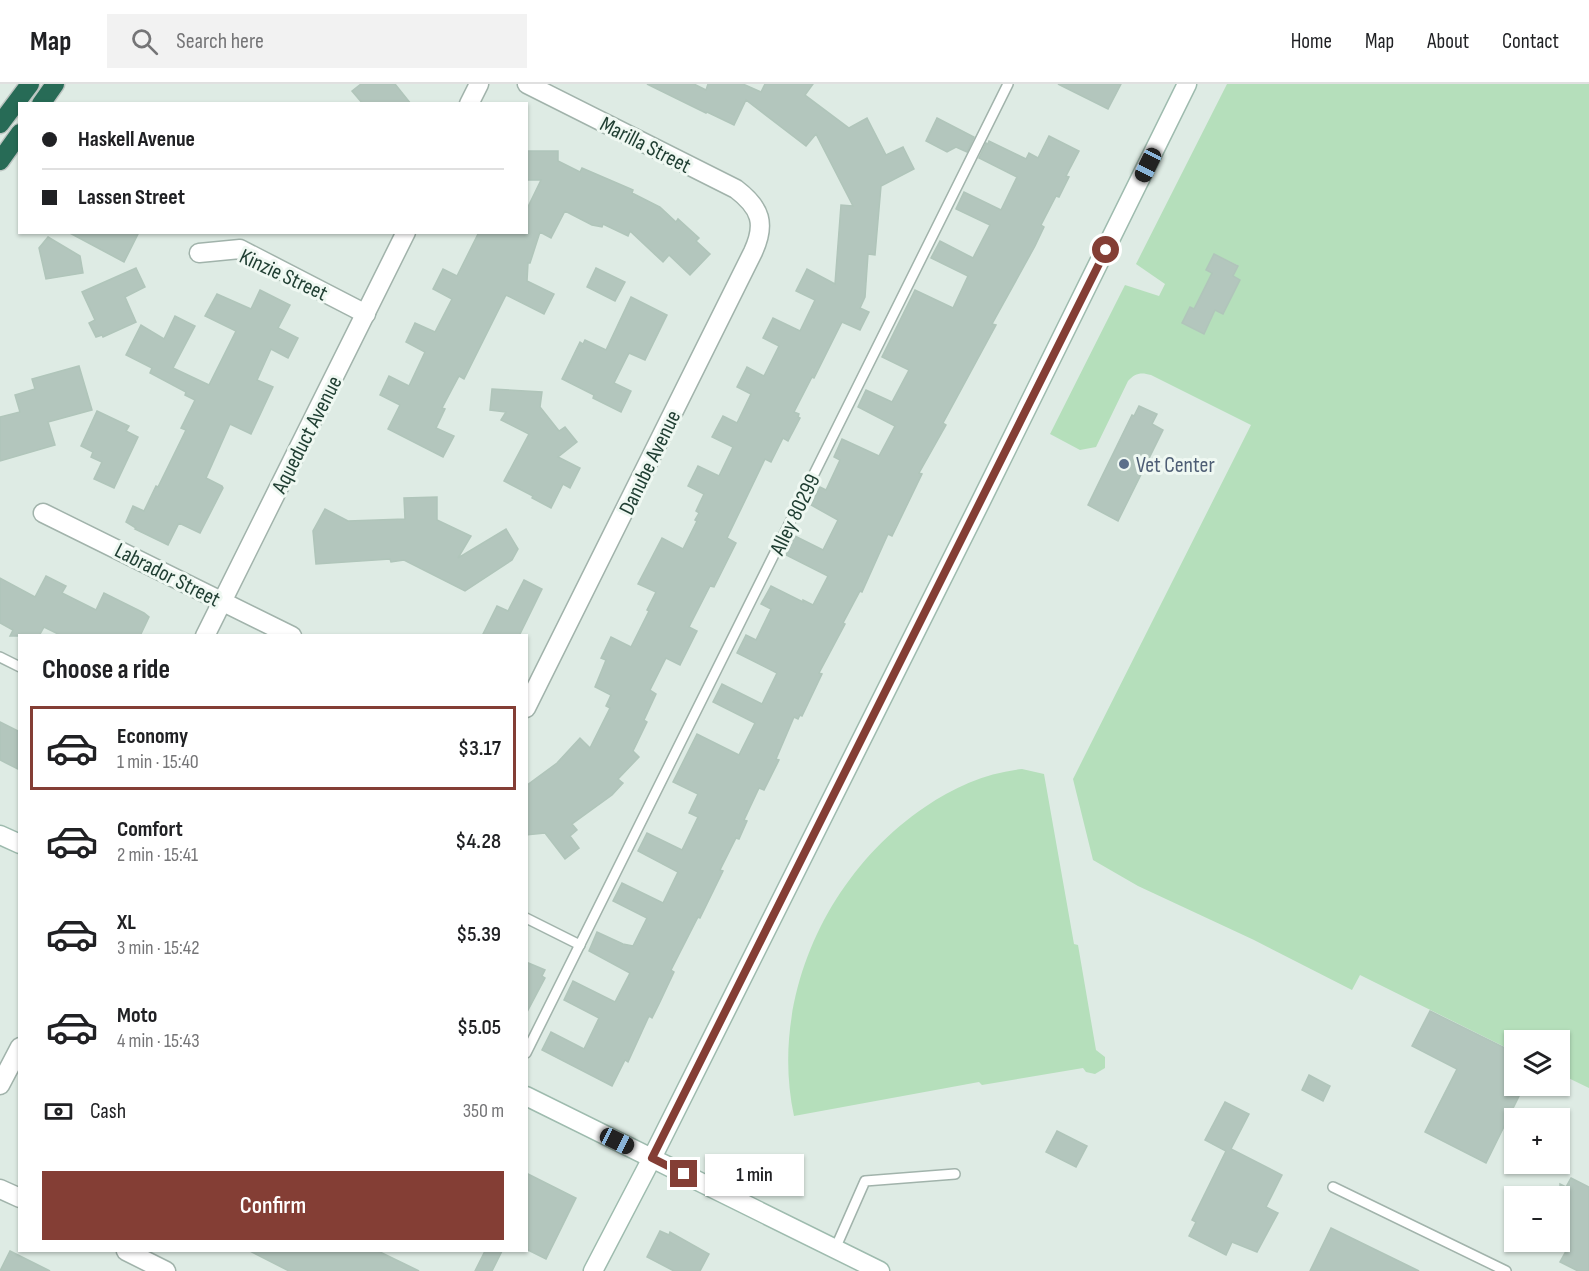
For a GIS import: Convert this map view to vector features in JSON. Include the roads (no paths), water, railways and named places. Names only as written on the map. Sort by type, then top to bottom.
[{"type":"highway","points":[[0,104],[14,84]]},
{"type":"highway","points":[[0,124],[30,84]]},
{"type":"highway","points":[[42,102],[55,84]]},
{"type":"highway","points":[[0,161],[18,136]]},
{"type":"street","points":[[470,102],[479,84]]},
{"type":"street","name":"Marilla Street","points":[[527,84],[736,189],[750,201],[759,213]]},
{"type":"street","points":[[593,1271],[970,525],[1187,84]]},
{"type":"street","name":"Danube Avenue","points":[[528,704],[753,252],[760,235],[759,213]]},
{"type":"street","name":"Aqueduct Avenue","points":[[206,634],[405,234]]},
{"type":"street","name":"Kinzie Street","points":[[199,253],[240,249],[366,314]]},
{"type":"street","name":"Labrador Street","points":[[43,513],[288,634]]},
{"type":"street","points":[[0,835],[18,843]]},
{"type":"street","points":[[0,1085],[18,1051]]},
{"type":"street","points":[[528,1097],[880,1271]]},
{"type":"street","points":[[0,1188],[18,1197]]},
{"type":"street","points":[[128,1252],[166,1271]]},
{"type":"lane","name":"Alley 80299","points":[[528,1049],[1008,84]]},
{"type":"lane","points":[[0,657],[18,666]]},
{"type":"lane","points":[[528,919],[580,945]]},
{"type":"lane","points":[[835,1249],[865,1181],[955,1174]]},
{"type":"lane","points":[[1333,1187],[1506,1271]]},
{"type":"place","name":"Vet Center","points":[[1124,464]]}]
